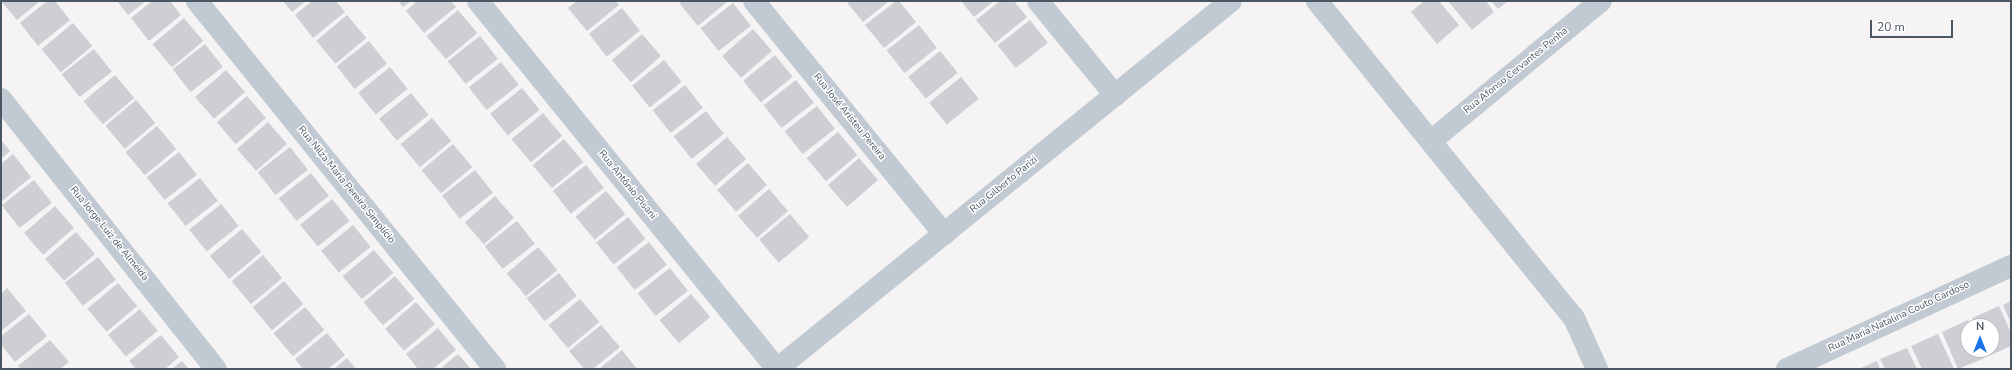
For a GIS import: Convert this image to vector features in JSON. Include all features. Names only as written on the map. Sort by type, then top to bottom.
[{"type":"street","name":"Rua Nilza Maria Pereira Simplício","points":[[197,1],[495,369]]},
{"type":"street","name":"Rua Antônio Pisani","points":[[478,1],[777,369]]},
{"type":"street","name":"Rua José Aristeu Pereira","points":[[754,1],[944,234]]},
{"type":"street","points":[[1038,1],[1115,95]]},
{"type":"street","name":"Rua Gilberto Parizi","points":[[777,369],[1231,1]]},
{"type":"street","points":[[1316,1],[1574,318],[1597,369]]},
{"type":"street","name":"Rua Afonso Cervantes Penha","points":[[1431,141],[1601,1]]},
{"type":"street","name":"Rua Jorge Luiz de Almeida","points":[[1,98],[216,369]]},
{"type":"street","name":"Rua Maria Natalina Couto Cardoso","points":[[1787,369],[2011,266]]},
{"type":"building","points":[[1,1],[40,1],[17,20]]},
{"type":"building","points":[[47,1],[55,1],[70,20],[38,46],[20,23]]},
{"type":"building","points":[[117,1],[146,1],[128,15]]},
{"type":"building","points":[[152,1],[170,1],[181,15],[149,41],[131,18]]},
{"type":"building","points":[[283,1],[306,1],[292,12]]},
{"type":"building","points":[[312,1],[336,1],[345,12],[313,38],[295,15]]},
{"type":"building","points":[[398,1],[411,1],[403,7]]},
{"type":"building","points":[[417,1],[451,1],[456,7],[424,33],[406,11]]},
{"type":"building","points":[[577,1],[616,1],[619,5],[587,31],[568,8]]},
{"type":"building","points":[[682,1],[728,1],[698,26],[679,3]]},
{"type":"building","points":[[846,1],[889,1],[863,22]]},
{"type":"building","points":[[896,1],[899,1],[916,22],[884,48],[865,25]]},
{"type":"building","points":[[961,1],[994,1],[974,17]]},
{"type":"building","points":[[1000,1],[1014,1],[1027,17],[995,43],[976,20]]},
{"type":"building","points":[[1424,1],[1439,1],[1459,25],[1437,44],[1411,12]]},
{"type":"building","points":[[1448,1],[1486,1],[1494,12],[1472,30]]},
{"type":"building","points":[[1491,1],[1508,1],[1498,9]]},
{"type":"building","points":[[733,3],[751,26],[719,51],[701,28]]},
{"type":"building","points":[[622,8],[640,31],[607,57],[589,34]]},
{"type":"building","points":[[458,10],[477,33],[446,59],[427,36]]},
{"type":"building","points":[[347,15],[366,38],[336,64],[316,41]]},
{"type":"building","points":[[184,18],[203,41],[172,67],[153,44]]},
{"type":"building","points":[[1030,20],[1048,43],[1016,68],[998,45]]},
{"type":"building","points":[[73,23],[92,46],[61,72],[42,49]]},
{"type":"building","points":[[919,25],[937,48],[905,73],[887,50]]},
{"type":"building","points":[[753,29],[772,51],[741,78],[722,56]]},
{"type":"building","points":[[642,34],[661,56],[631,82],[612,60]]},
{"type":"building","points":[[480,36],[498,59],[466,84],[448,61]]},
{"type":"building","points":[[369,41],[387,64],[355,89],[337,66]]},
{"type":"building","points":[[205,44],[223,67],[191,92],[173,69]]},
{"type":"building","points":[[94,49],[112,72],[80,97],[62,74]]},
{"type":"building","points":[[940,51],[958,73],[926,99],[908,77]]},
{"type":"building","points":[[775,55],[793,77],[761,103],[743,81]]},
{"type":"building","points":[[664,60],[682,82],[650,108],[632,86]]},
{"type":"building","points":[[501,62],[519,85],[487,110],[469,87]]},
{"type":"building","points":[[390,67],[408,89],[376,115],[358,93]]},
{"type":"building","points":[[226,70],[245,92],[214,119],[195,97]]},
{"type":"building","points":[[115,75],[134,98],[103,124],[84,101]]},
{"type":"building","points":[[961,77],[979,99],[947,125],[929,103]]},
{"type":"building","points":[[796,80],[814,103],[782,128],[764,105]]},
{"type":"building","points":[[685,85],[703,108],[671,133],[653,110]]},
{"type":"building","points":[[522,88],[540,110],[508,136],[490,114]]},
{"type":"building","points":[[411,93],[429,115],[397,141],[379,119]]},
{"type":"building","points":[[247,96],[266,118],[236,144],[217,122]]},
{"type":"building","points":[[136,100],[155,123],[125,149],[105,126]]},
{"type":"building","points":[[817,106],[835,129],[803,154],[785,131]]},
{"type":"building","points":[[706,111],[724,134],[692,159],[674,136]]},
{"type":"building","points":[[543,113],[562,136],[531,162],[512,139]]},
{"type":"building","points":[[432,118],[451,141],[420,167],[401,144]]},
{"type":"building","points":[[268,122],[287,144],[256,171],[237,149]]},
{"type":"building","points":[[157,126],[176,149],[145,175],[126,152]]},
{"type":"building","points":[[838,132],[857,155],[826,181],[807,158]]},
{"type":"building","points":[[727,137],[746,159],[715,186],[696,164]]},
{"type":"building","points":[[564,139],[583,162],[552,188],[533,165]]},
{"type":"building","points":[[1,140],[10,151],[1,159]]},
{"type":"building","points":[[453,144],[472,167],[441,193],[422,170]]},
{"type":"building","points":[[290,147],[308,170],[276,195],[258,172]]},
{"type":"building","points":[[179,152],[197,175],[165,200],[147,177]]},
{"type":"building","points":[[13,154],[31,177],[1,202],[1,164]]},
{"type":"building","points":[[859,158],[878,180],[847,207],[828,185]]},
{"type":"building","points":[[748,163],[767,185],[736,212],[717,190]]},
{"type":"building","points":[[586,165],[604,188],[571,214],[553,191]]},
{"type":"building","points":[[475,170],[493,193],[460,219],[442,196]]},
{"type":"building","points":[[311,173],[329,196],[297,221],[279,198]]},
{"type":"building","points":[[200,178],[218,201],[186,226],[168,203]]},
{"type":"building","points":[[34,180],[52,203],[20,228],[2,205]]},
{"type":"building","points":[[769,189],[788,211],[757,238],[738,216]]},
{"type":"building","points":[[606,191],[625,214],[595,240],[575,217]]},
{"type":"building","points":[[495,196],[514,218],[484,244],[465,222]]},
{"type":"building","points":[[332,199],[350,221],[318,247],[300,225]]},
{"type":"building","points":[[221,204],[239,226],[207,252],[189,230]]},
{"type":"building","points":[[55,206],[74,228],[43,255],[24,233]]},
{"type":"building","points":[[790,214],[809,237],[779,263],[759,240]]},
{"type":"building","points":[[628,217],[646,239],[614,265],[596,243]]},
{"type":"building","points":[[517,221],[535,244],[503,269],[485,246]]},
{"type":"building","points":[[353,225],[371,247],[339,273],[321,251]]},
{"type":"building","points":[[242,229],[261,252],[229,279],[210,256]]},
{"type":"building","points":[[76,232],[95,254],[64,281],[45,259]]},
{"type":"building","points":[[649,242],[667,265],[635,290],[617,267]]},
{"type":"building","points":[[538,247],[557,270],[526,296],[507,273]]},
{"type":"building","points":[[374,250],[393,273],[362,299],[343,276]]},
{"type":"building","points":[[263,255],[282,278],[251,304],[232,281]]},
{"type":"building","points":[[98,257],[116,280],[83,306],[65,283]]},
{"type":"building","points":[[670,268],[688,291],[656,316],[638,293]]},
{"type":"building","points":[[559,273],[577,296],[545,321],[527,298]]},
{"type":"building","points":[[395,276],[414,299],[383,325],[364,302]]},
{"type":"building","points":[[284,281],[303,304],[272,330],[253,307]]},
{"type":"building","points":[[118,283],[137,306],[107,332],[87,309]]},
{"type":"building","points":[[7,288],[26,311],[1,331],[1,294]]},
{"type":"building","points":[[691,294],[710,317],[679,343],[660,320]]},
{"type":"building","points":[[580,299],[599,322],[568,348],[549,325]]},
{"type":"building","points":[[2011,301],[2011,323],[2003,305]]},
{"type":"building","points":[[416,302],[435,324],[404,351],[385,329]]},
{"type":"building","points":[[1999,306],[2011,333],[2011,346],[2000,351],[2000,318],[1972,318]]},
{"type":"building","points":[[305,307],[324,330],[293,356],[274,333]]},
{"type":"building","points":[[140,309],[158,331],[126,357],[108,335]]},
{"type":"building","points":[[29,314],[47,336],[15,362],[1,345],[1,336]]},
{"type":"building","points":[[1960,324],[1960,358],[1985,358],[1958,369],[1942,332]]},
{"type":"building","points":[[601,325],[620,347],[593,369],[584,369],[569,351]]},
{"type":"building","points":[[438,328],[456,350],[433,369],[418,369],[406,354]]},
{"type":"building","points":[[327,333],[345,355],[328,369],[303,369],[295,359]]},
{"type":"building","points":[[1938,334],[1954,369],[1922,369],[1911,346]]},
{"type":"building","points":[[161,335],[179,357],[165,369],[136,369],[129,361]]},
{"type":"building","points":[[50,340],[69,362],[60,369],[21,369],[18,366]]},
{"type":"building","points":[[1907,348],[1917,369],[1885,369],[1880,359]]},
{"type":"building","points":[[622,350],[637,369],[599,369]]},
{"type":"building","points":[[458,354],[471,369],[440,369]]},
{"type":"building","points":[[347,358],[356,369],[334,369]]},
{"type":"building","points":[[182,361],[189,369],[172,369]]},
{"type":"building","points":[[1877,361],[1880,369],[1859,369]]}]
